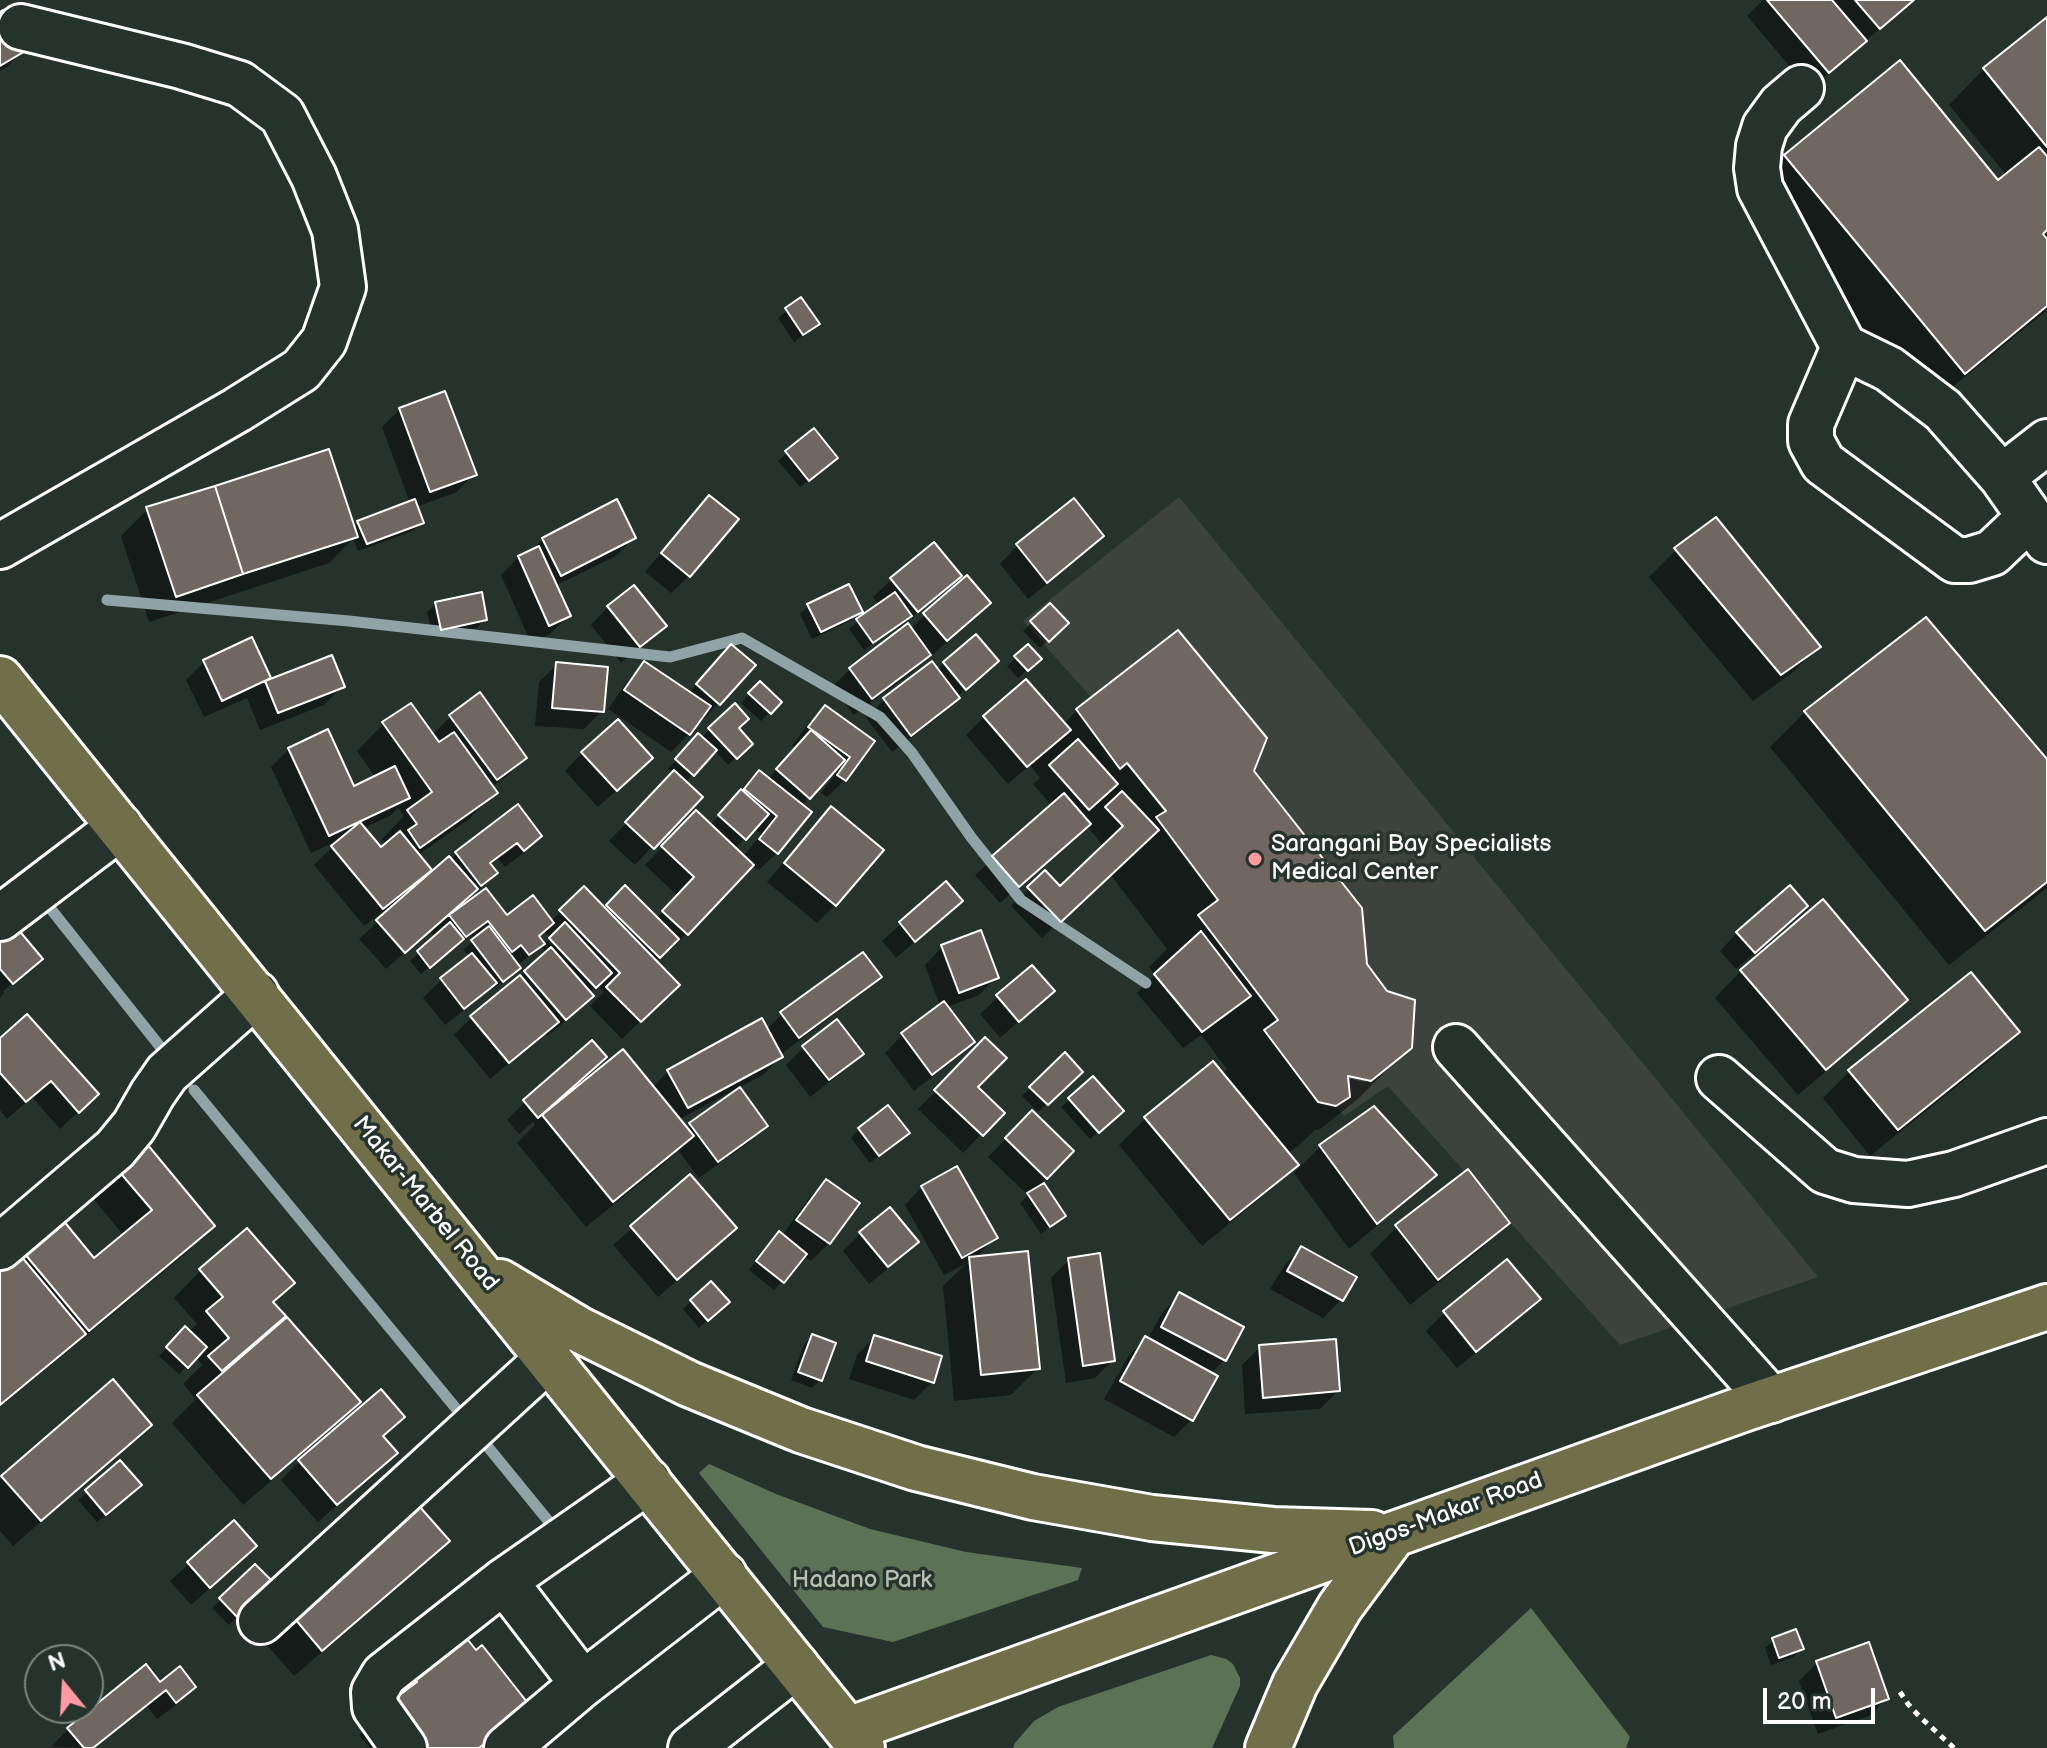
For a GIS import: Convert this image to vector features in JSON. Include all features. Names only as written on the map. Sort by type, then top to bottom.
[{"type":"main road","name":"Makar-Marbel Road","points":[[0,679],[855,1739]]},
{"type":"main road","points":[[476,1268],[580,1330],[689,1384],[801,1430],[916,1468],[1033,1497],[1152,1518],[1273,1530],[1394,1534]]},
{"type":"main road","name":"Digos-Makar Road","points":[[855,1739],[1394,1534],[1771,1400],[2047,1307]]},
{"type":"main road","points":[[1268,1748],[1295,1684],[1333,1619],[1394,1534]]},
{"type":"street","points":[[0,546],[301,370],[324,341],[343,287],[335,230],[314,177],[282,115],[240,84],[181,66],[21,27]]},
{"type":"street","points":[[1801,88],[1781,105],[1765,127],[1757,168],[1760,188],[1844,347],[1889,369],[1943,410],[2002,477],[2039,529],[1992,553],[1969,560],[1955,560],[1823,463],[1811,441],[1811,424],[1844,347]]},
{"type":"street","points":[[2002,477],[2047,442]]},
{"type":"street","points":[[0,918],[120,827]]},
{"type":"street","points":[[0,1247],[115,1149],[134,1126],[167,1073],[256,994]]},
{"type":"street","points":[[1456,1047],[1771,1400]]},
{"type":"street","points":[[1719,1078],[1825,1171],[1854,1180],[1908,1184],[1954,1174],[2047,1141]]},
{"type":"street","points":[[261,1621],[549,1358]]},
{"type":"street","points":[[404,1748],[375,1707],[374,1692],[384,1675],[504,1581],[648,1481]]},
{"type":"street","points":[[507,1748],[583,1684],[724,1575]]},
{"type":"street","points":[[504,1581],[583,1684]]},
{"type":"street","points":[[691,1748],[796,1666]]},
{"type":"path","points":[[1900,1692],[1919,1716],[1954,1748]]},
{"type":"shaded area","points":[[1179,497],[1818,1277],[1620,1345],[1388,1086],[1344,1116],[1336,1106],[1318,1102],[1264,1030],[1278,1019],[1218,900],[1156,817],[1165,811],[1127,763],[1120,769],[1076,709],[1091,697],[1023,621]]},
{"type":"green space","name":"Hadano Park","points":[[709,1464],[776,1494],[870,1529],[966,1552],[1082,1568],[1078,1580],[893,1642],[823,1627],[699,1473]]},
{"type":"green space","points":[[1531,1608],[1630,1737],[1626,1748],[1394,1748],[1393,1736]]},
{"type":"green space","points":[[1211,1655],[1233,1664],[1240,1678],[1240,1686],[1212,1748],[1013,1748],[1034,1721],[1058,1707]]},
{"type":"building","points":[[1767,0],[1832,0],[1867,41],[1829,73]]},
{"type":"building","points":[[1855,0],[1914,0],[1880,29]]},
{"type":"building","points":[[3,10],[27,50],[0,66],[0,12]]},
{"type":"building","points":[[2047,17],[2047,147],[1983,68]]},
{"type":"building","points":[[1900,60],[1998,180],[2039,147],[2047,156],[2047,230],[2043,234],[2047,239],[2047,306],[1965,374],[1784,155]]},
{"type":"building","points":[[801,297],[820,324],[803,335],[785,308]]},
{"type":"building","points":[[445,391],[477,475],[430,492],[399,408]]},
{"type":"building","points":[[814,428],[838,458],[809,481],[785,451]]},
{"type":"building","points":[[329,449],[358,537],[243,574],[215,486]]},
{"type":"building","points":[[215,486],[243,574],[176,597],[146,507]]},
{"type":"building","points":[[709,495],[739,519],[690,577],[661,553]]},
{"type":"building","points":[[1074,498],[1104,536],[1047,583],[1016,544]]},
{"type":"building","points":[[415,499],[424,523],[367,544],[357,521]]},
{"type":"building","points":[[617,499],[636,538],[561,576],[542,538]]},
{"type":"building","points":[[1716,517],[1821,647],[1781,675],[1674,548]]},
{"type":"building","points":[[934,542],[962,576],[918,612],[890,578]]},
{"type":"building","points":[[539,546],[571,616],[549,626],[518,556]]},
{"type":"building","points":[[967,575],[991,603],[947,641],[923,613]]},
{"type":"building","points":[[849,584],[863,612],[821,632],[807,604]]},
{"type":"building","points":[[634,585],[667,626],[640,647],[607,606]]},
{"type":"building","points":[[482,592],[487,620],[441,630],[435,602]]},
{"type":"building","points":[[895,592],[912,616],[873,643],[856,619]]},
{"type":"building","points":[[1050,603],[1069,623],[1049,642],[1030,621]]},
{"type":"building","points":[[1926,617],[2047,759],[2047,882],[1985,931],[1804,711]]},
{"type":"building","points":[[908,623],[931,655],[872,699],[849,668]]},
{"type":"building","name":"Sarangani Bay Specialists Medical Center","points":[[1178,630],[1267,738],[1254,771],[1362,908],[1367,964],[1387,991],[1415,1000],[1412,1048],[1371,1081],[1348,1076],[1350,1097],[1336,1106],[1318,1102],[1264,1030],[1278,1020],[1198,915],[1218,900],[1156,817],[1166,811],[1127,763],[1120,769],[1076,709]]},
{"type":"building","points":[[976,634],[999,661],[966,690],[943,662]]},
{"type":"building","points":[[252,637],[271,678],[222,701],[203,660]]},
{"type":"building","points":[[731,644],[756,665],[720,705],[696,684]]},
{"type":"building","points":[[1028,644],[1042,659],[1028,671],[1014,656]]},
{"type":"building","points":[[332,655],[345,687],[278,713],[265,681]]},
{"type":"building","points":[[644,661],[711,706],[690,735],[624,690]]},
{"type":"building","points":[[932,661],[960,698],[911,736],[883,698]]},
{"type":"building","points":[[556,662],[608,667],[604,712],[552,708]]},
{"type":"building","points":[[1026,679],[1071,730],[1027,767],[983,716]]},
{"type":"building","points":[[760,681],[782,702],[771,714],[748,693]]},
{"type":"building","points":[[480,692],[527,758],[497,780],[449,715]]},
{"type":"building","points":[[411,703],[439,742],[454,732],[498,793],[420,848],[408,830],[417,824],[407,810],[432,792],[382,722]]},
{"type":"building","points":[[735,703],[749,719],[739,728],[753,744],[737,759],[708,728]]},
{"type":"building","points":[[825,705],[875,741],[846,781],[837,775],[850,757],[808,727]]},
{"type":"building","points":[[618,719],[653,758],[617,791],[581,752]]},
{"type":"building","points":[[328,729],[354,786],[395,766],[410,798],[329,836],[288,748]]},
{"type":"building","points":[[811,730],[845,760],[810,799],[776,769]]},
{"type":"building","points":[[698,733],[717,750],[694,776],[675,759]]},
{"type":"building","points":[[1078,739],[1118,784],[1089,810],[1049,765]]},
{"type":"building","points":[[674,770],[703,797],[654,849],[625,822]]},
{"type":"building","points":[[759,770],[812,812],[778,854],[759,839],[777,816],[744,789]]},
{"type":"building","points":[[741,789],[769,814],[746,840],[718,815]]},
{"type":"building","points":[[1122,791],[1159,830],[1061,922],[1027,887],[1045,870],[1060,886],[1123,826],[1105,807]]},
{"type":"building","points":[[1064,793],[1091,824],[1019,887],[992,856]]},
{"type":"building","points":[[518,804],[542,836],[524,851],[517,843],[490,863],[498,873],[481,886],[455,852]]},
{"type":"building","points":[[831,806],[884,850],[836,906],[784,863]]},
{"type":"building","points":[[696,810],[754,865],[688,935],[662,911],[694,877],[661,846]]},
{"type":"building","points":[[360,822],[381,847],[400,831],[432,870],[383,909],[331,846]]},
{"type":"building","points":[[449,856],[478,889],[405,953],[376,920]]},
{"type":"building","points":[[946,881],[963,901],[915,942],[899,922]]},
{"type":"building","points":[[625,885],[679,939],[660,958],[606,905]]},
{"type":"building","points":[[1790,885],[1808,906],[1755,953],[1736,932]]},
{"type":"building","points":[[584,886],[680,985],[641,1022],[606,987],[620,973],[559,910]]},
{"type":"building","points":[[486,888],[507,915],[533,895],[554,923],[539,936],[545,944],[529,955],[521,945],[512,952],[488,921],[466,937],[449,915]]},
{"type":"building","points":[[1823,899],[1908,1000],[1826,1070],[1740,970]]},
{"type":"building","points":[[450,922],[464,939],[430,968],[417,951]]},
{"type":"building","points":[[565,922],[612,973],[596,988],[549,938]]},
{"type":"building","points":[[489,926],[521,968],[503,982],[471,940]]},
{"type":"building","points":[[17,928],[43,959],[13,984],[0,969],[0,943]]},
{"type":"building","points":[[981,930],[999,978],[959,993],[941,945]]},
{"type":"building","points":[[1201,931],[1251,996],[1202,1032],[1154,974]]},
{"type":"building","points":[[551,947],[594,996],[566,1020],[524,971]]},
{"type":"building","points":[[863,952],[882,977],[799,1038],[780,1012]]},
{"type":"building","points":[[472,953],[497,983],[464,1009],[440,978]]},
{"type":"building","points":[[1032,965],[1055,991],[1019,1022],[996,995]]},
{"type":"building","points":[[1971,972],[2020,1032],[1898,1130],[1848,1070]]},
{"type":"building","points":[[520,975],[559,1022],[509,1063],[470,1016]]},
{"type":"building","points":[[944,1001],[975,1042],[932,1075],[901,1033]]},
{"type":"building","points":[[27,1014],[99,1094],[79,1113],[51,1081],[26,1102],[0,1073],[0,1038]]},
{"type":"building","points":[[762,1018],[783,1057],[688,1108],[667,1070]]},
{"type":"building","points":[[837,1019],[864,1054],[829,1080],[802,1046]]},
{"type":"building","points":[[985,1037],[1007,1058],[978,1087],[1005,1113],[983,1136],[934,1090]]},
{"type":"building","points":[[592,1040],[607,1057],[538,1118],[523,1100]]},
{"type":"building","points":[[623,1049],[694,1136],[613,1202],[542,1115]]},
{"type":"building","points":[[1065,1052],[1083,1072],[1048,1105],[1029,1087]]},
{"type":"building","points":[[1213,1061],[1299,1165],[1230,1220],[1144,1117]]},
{"type":"building","points":[[1093,1076],[1124,1111],[1099,1133],[1068,1098]]},
{"type":"building","points":[[740,1087],[768,1126],[718,1162],[689,1123]]},
{"type":"building","points":[[888,1105],[910,1133],[879,1156],[858,1128]]},
{"type":"building","points":[[1374,1106],[1437,1175],[1377,1224],[1319,1145]]},
{"type":"building","points":[[1032,1110],[1074,1151],[1047,1179],[1005,1138]]},
{"type":"building","points":[[147,1144],[215,1226],[89,1331],[19,1247],[58,1214],[94,1258],[152,1210],[117,1169]]},
{"type":"building","points":[[957,1166],[998,1238],[962,1258],[921,1186]]},
{"type":"building","points":[[1468,1169],[1510,1223],[1438,1280],[1395,1225]]},
{"type":"building","points":[[690,1174],[737,1228],[677,1280],[630,1226]]},
{"type":"building","points":[[826,1179],[860,1203],[830,1244],[796,1220]]},
{"type":"building","points":[[1044,1183],[1066,1216],[1050,1227],[1027,1193]]},
{"type":"building","points":[[890,1207],[919,1242],[888,1267],[859,1232]]},
{"type":"building","points":[[247,1228],[295,1283],[273,1302],[286,1316],[222,1371],[208,1356],[229,1338],[206,1311],[223,1297],[199,1269]]},
{"type":"building","points":[[779,1231],[807,1254],[784,1283],[756,1261]]},
{"type":"building","points":[[1301,1246],[1357,1277],[1343,1301],[1287,1271]]},
{"type":"building","points":[[16,1250],[86,1334],[0,1405],[0,1263]]},
{"type":"building","points":[[1028,1251],[1040,1369],[981,1375],[969,1257]]},
{"type":"building","points":[[1100,1253],[1115,1361],[1083,1366],[1068,1258]]},
{"type":"building","points":[[1507,1259],[1541,1299],[1476,1352],[1443,1311]]},
{"type":"building","points":[[711,1281],[730,1302],[708,1321],[690,1300]]},
{"type":"building","points":[[1179,1292],[1244,1327],[1226,1361],[1161,1327]]},
{"type":"building","points":[[287,1317],[361,1402],[271,1479],[197,1395]]},
{"type":"building","points":[[185,1326],[207,1347],[188,1368],[166,1347]]},
{"type":"building","points":[[812,1334],[836,1343],[822,1381],[798,1372]]},
{"type":"building","points":[[874,1335],[942,1356],[934,1383],[866,1361]]},
{"type":"building","points":[[1145,1336],[1218,1376],[1193,1421],[1120,1381]]},
{"type":"building","points":[[1336,1339],[1340,1391],[1263,1398],[1259,1345]]},
{"type":"building","points":[[113,1379],[152,1425],[41,1521],[1,1476]]},
{"type":"building","points":[[381,1389],[405,1417],[383,1436],[398,1453],[337,1505],[298,1460]]},
{"type":"building","points":[[120,1460],[142,1485],[106,1515],[85,1490]]},
{"type":"building","points":[[412,1498],[450,1541],[322,1651],[285,1607]]},
{"type":"building","points":[[234,1520],[257,1546],[210,1588],[187,1562]]},
{"type":"building","points":[[255,1564],[275,1584],[238,1618],[219,1598]]},
{"type":"building","points":[[456,1625],[476,1650],[482,1645],[531,1707],[479,1748],[418,1748],[385,1706],[417,1682],[404,1666]]},
{"type":"building","points":[[1796,1629],[1804,1649],[1779,1658],[1772,1638]]},
{"type":"building","points":[[1869,1642],[1889,1699],[1836,1718],[1816,1661]]},
{"type":"building","points":[[146,1664],[160,1682],[180,1666],[196,1687],[176,1703],[166,1690],[93,1748],[84,1748],[67,1728],[72,1724],[104,1724],[104,1698]]},
{"type":"waterway","points":[[107,600],[349,621],[670,657],[742,638],[880,717],[912,753],[971,837],[1021,900],[1146,983]]},
{"type":"waterway","points":[[50,908],[162,1049]]},
{"type":"waterway","points":[[194,1090],[468,1423]]},
{"type":"waterway","points":[[479,1436],[559,1534]]},
{"type":"place","name":"Sarangani Bay Specialists Medical Center","points":[[1255,859]]}]
